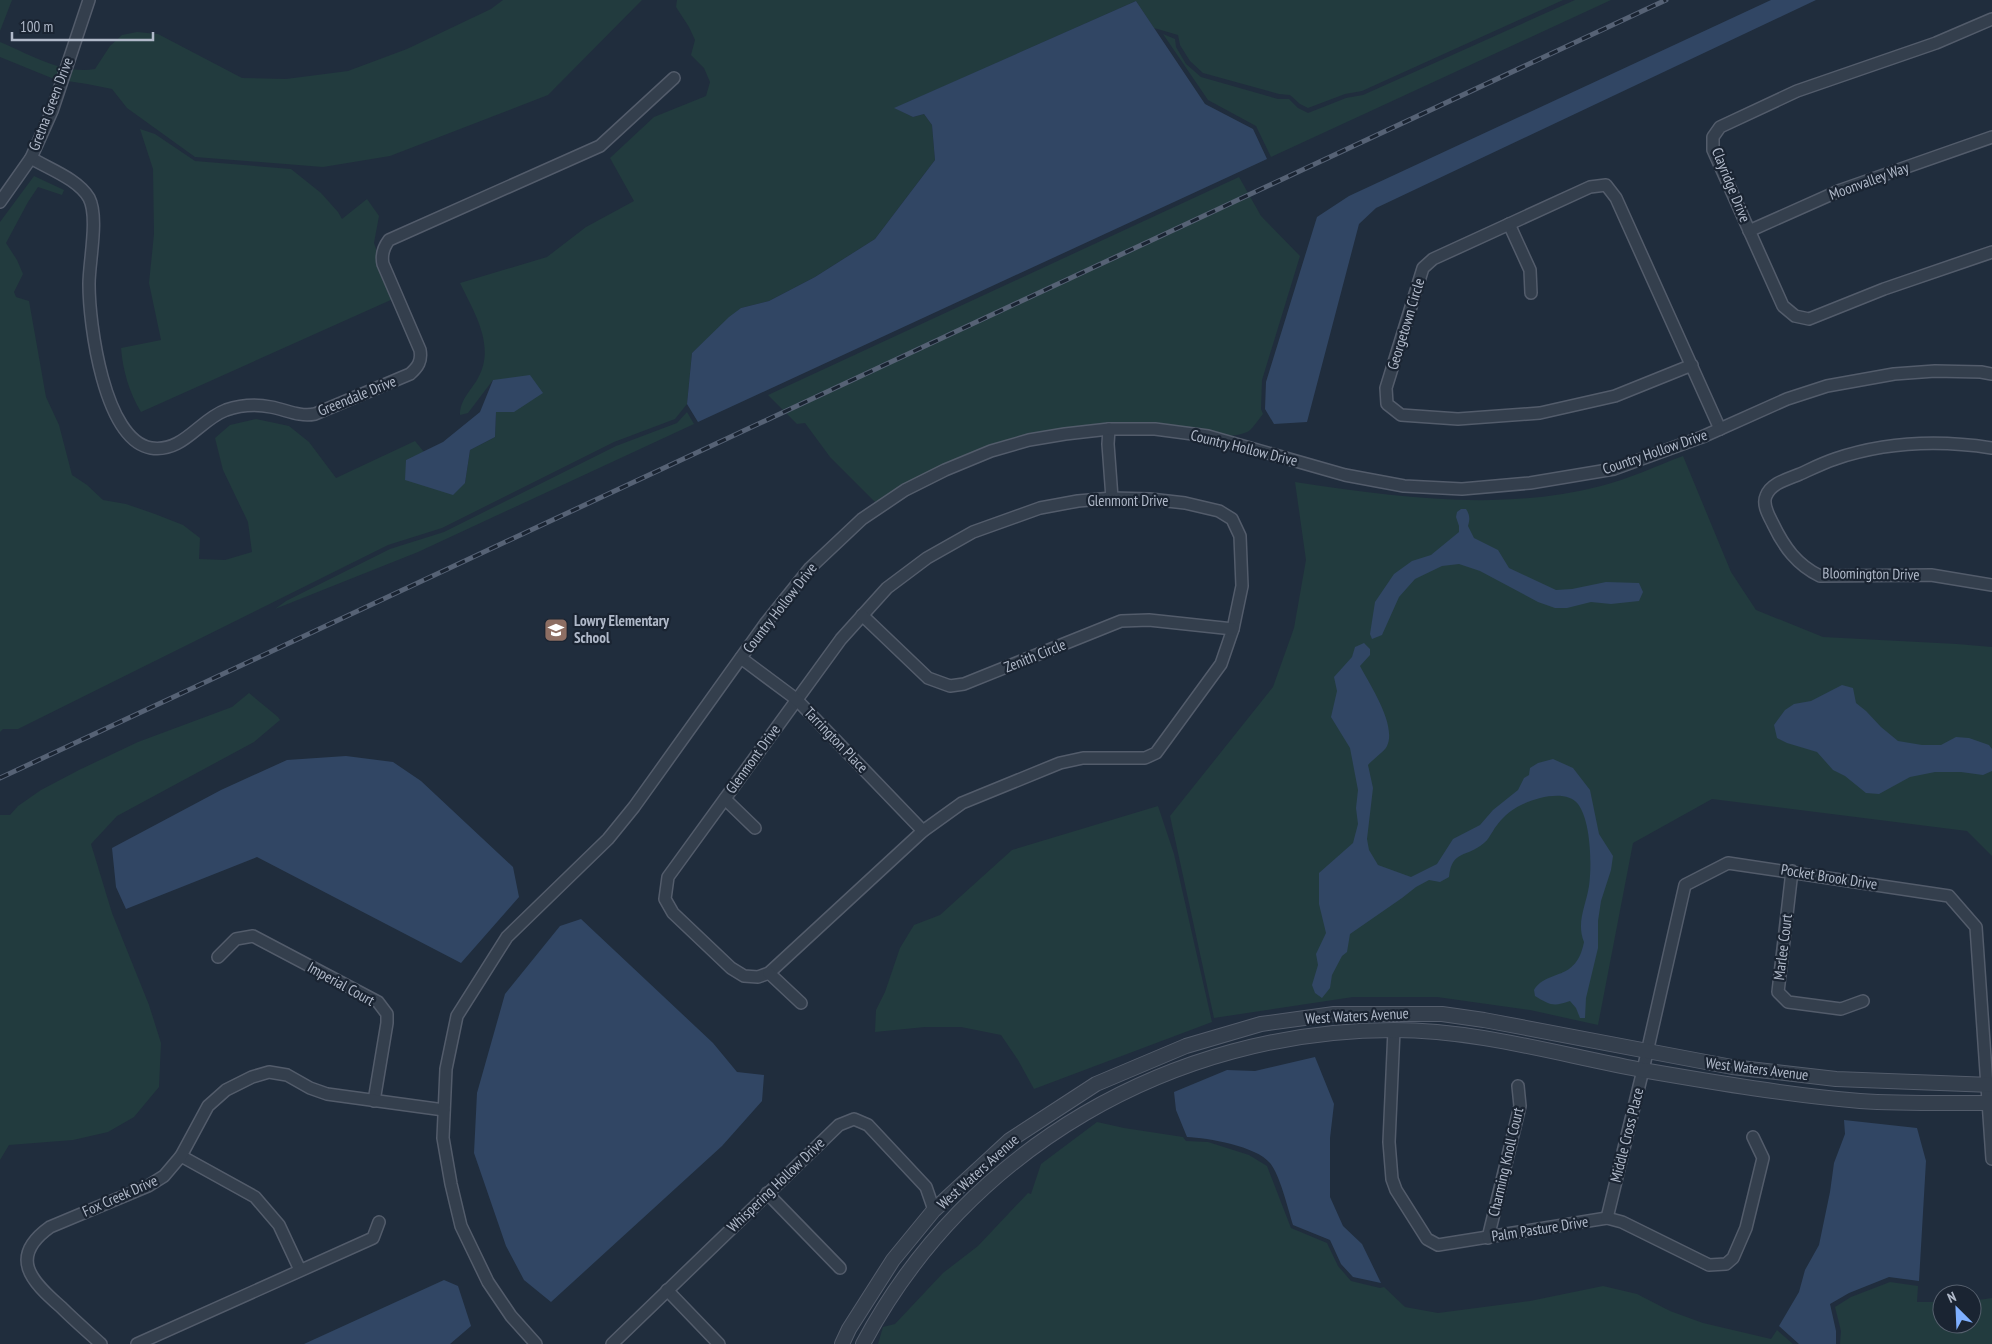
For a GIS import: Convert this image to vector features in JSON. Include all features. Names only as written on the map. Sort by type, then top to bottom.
[{"type":"street","name":"Gretna Green Drive","points":[[0,202],[30,158],[52,111],[90,0]]},
{"type":"street","name":"Clayridge Drive","points":[[1992,19],[1936,43],[1797,91],[1720,127],[1713,137],[1713,150],[1749,231],[1784,306],[1795,316],[1809,320],[1884,289],[1992,252]]},
{"type":"street","name":"Greendale Drive","points":[[30,158],[78,185],[90,199],[94,220],[89,283],[90,312],[96,352],[109,397],[121,425],[133,440],[142,445],[164,449],[176,445],[208,419],[229,409],[244,406],[271,407],[305,416],[315,414],[410,374],[416,369],[421,356],[381,257],[389,240],[600,146],[674,78]]},
{"type":"street","name":"Moonvalley Way","points":[[1749,231],[1841,190],[1992,137]]},
{"type":"street","name":"Georgetown Circle","points":[[1692,365],[1615,396],[1540,414],[1458,419],[1401,415],[1387,404],[1386,388],[1423,268],[1433,259],[1590,186],[1606,186],[1616,198],[1692,365],[1720,429]]},
{"type":"street","points":[[1509,224],[1530,270],[1532,293]]},
{"type":"street","name":"Country Hollow Drive","points":[[536,1344],[511,1316],[488,1282],[461,1226],[443,1138],[446,1069],[457,1016],[507,937],[608,839],[634,807],[776,609],[810,568],[862,519],[905,490],[945,470],[991,451],[1029,440],[1110,429],[1156,428],[1208,436],[1345,475],[1404,486],[1462,489],[1530,483],[1614,469],[1827,386],[1894,374],[1935,371],[1992,374]]},
{"type":"street","points":[[1110,429],[1108,444],[1112,498]]},
{"type":"street","name":"Bloomington Drive","points":[[1992,448],[1968,444],[1923,444],[1878,448],[1835,459],[1772,486],[1765,497],[1765,508],[1784,546],[1809,571],[1820,576],[1931,575],[1992,585]]},
{"type":"street","name":"Glenmont Drive","points":[[1112,498],[1150,499],[1185,503],[1219,510],[1232,519],[1240,536],[1242,586],[1234,629],[1221,664],[1156,753],[1145,758],[1083,758],[1060,763],[962,803],[923,831],[769,972],[758,977],[744,976],[731,968],[673,913],[665,899],[668,877],[796,699],[862,615],[887,588],[920,563],[973,532],[1040,508],[1078,501],[1112,498]]},
{"type":"street","name":"Zenith Circle","points":[[862,615],[928,678],[950,686],[964,684],[1121,621],[1149,620],[1234,629]]},
{"type":"street","name":"Tarrington Place","points":[[741,658],[796,699],[923,831]]},
{"type":"street","points":[[724,798],[755,828]]},
{"type":"street","name":"Pocket Brook Drive","points":[[1647,1052],[1685,885],[1728,863],[1792,871],[1949,896],[1976,927],[1990,1085],[1992,1159]]},
{"type":"street","name":"Marlee Court","points":[[1792,871],[1778,992],[1788,1002],[1841,1009],[1863,1001]]},
{"type":"street","name":"Imperial Court","points":[[218,957],[236,939],[253,936],[378,1002],[387,1014],[387,1023],[374,1101]]},
{"type":"street","points":[[769,972],[801,1003]]},
{"type":"street","name":"West Waters Avenue","points":[[842,1344],[849,1329],[893,1260],[934,1210],[1010,1140],[1096,1084],[1186,1046],[1261,1024],[1334,1014],[1442,1014],[1484,1020],[1732,1067],[1836,1079],[1990,1085]]},
{"type":"street","name":"West Waters Avenue","points":[[863,1344],[892,1294],[918,1259],[969,1202],[1028,1150],[1106,1101],[1162,1074],[1212,1057],[1276,1041],[1338,1033],[1394,1030],[1424,1032],[1489,1039],[1643,1070],[1793,1094],[1864,1101],[1990,1103]]},
{"type":"street","name":"Palm Pasture Drive","points":[[1394,1030],[1389,1142],[1392,1179],[1396,1190],[1427,1239],[1438,1245],[1607,1218],[1622,1222],[1709,1265],[1726,1264],[1733,1258],[1746,1228],[1763,1158],[1752,1137]]},
{"type":"street","name":"Middle Cross Place","points":[[1607,1218],[1647,1052]]},
{"type":"street","name":"Fox Creek Drive","points":[[101,1344],[38,1287],[30,1275],[27,1260],[31,1246],[39,1235],[50,1227],[148,1186],[164,1176],[181,1156],[208,1106],[226,1090],[252,1077],[270,1072],[287,1075],[310,1088],[327,1094],[444,1110]]},
{"type":"street","name":"Charming Knoll Court","points":[[1488,1238],[1520,1106],[1518,1086]]},
{"type":"street","name":"Whispering Hollow Drive","points":[[612,1344],[838,1124],[854,1119],[868,1125],[926,1187],[934,1210]]},
{"type":"street","points":[[181,1156],[255,1196],[279,1225],[300,1270]]},
{"type":"street","points":[[767,1193],[840,1268]]},
{"type":"street","points":[[137,1344],[373,1238],[379,1222]]},
{"type":"street","points":[[667,1290],[719,1344]]},
{"type":"green space","points":[[0,0],[12,0],[0,31]]},
{"type":"green space","points":[[503,0],[642,0],[548,95],[390,156],[323,167],[195,157],[127,108],[112,89],[54,79],[0,57],[0,42],[59,66],[83,70],[95,69],[110,46],[122,35],[137,32],[158,34],[242,78],[286,79],[348,71],[407,49],[491,9]]},
{"type":"green space","points":[[677,0],[1563,0],[1362,91],[1345,94],[1308,108],[1290,95],[1279,94],[1203,73],[1190,61],[1180,45],[1178,35],[1154,28],[1136,1],[895,108],[913,117],[924,114],[932,125],[935,160],[875,239],[815,277],[769,301],[741,308],[692,353],[687,404],[675,419],[614,442],[442,528],[388,545],[18,729],[3,729],[0,732],[0,222],[34,176],[64,190],[62,195],[38,187],[6,243],[23,274],[14,292],[16,297],[29,301],[46,397],[59,425],[72,475],[87,485],[103,500],[126,504],[183,525],[200,538],[199,559],[225,560],[252,552],[248,522],[223,470],[215,438],[230,425],[256,419],[289,426],[309,442],[336,478],[415,441],[424,452],[406,460],[465,483],[470,450],[495,437],[496,412],[514,412],[493,380],[468,413],[460,415],[462,404],[483,366],[485,354],[484,342],[477,317],[460,283],[547,257],[586,227],[634,201],[610,158],[654,117],[706,96],[710,82],[704,68],[691,55],[695,40],[676,7]]},
{"type":"green space","points":[[1575,0],[1611,0],[1271,157],[1256,126],[1208,100],[1163,34],[1175,39],[1176,47],[1186,64],[1201,77],[1278,99],[1289,99],[1298,108],[1308,113],[1346,98],[1363,95]]},
{"type":"green space","points":[[140,129],[155,134],[195,161],[291,169],[321,193],[342,219],[367,199],[379,216],[374,243],[393,299],[141,412],[127,381],[121,348],[161,340],[149,283],[154,234],[153,169]]},
{"type":"green space","points":[[1239,177],[1261,216],[1300,256],[1262,380],[1261,409],[1263,414],[1247,432],[1226,436],[1204,430],[1130,422],[1106,423],[1045,432],[1015,439],[957,459],[929,472],[876,503],[830,457],[805,423],[797,424],[768,395]]},
{"type":"green space","points":[[687,412],[694,424],[418,552],[275,609],[286,601],[390,549],[444,532],[616,446],[677,423]]},
{"type":"green space","points":[[1683,456],[1731,572],[1756,610],[1823,637],[1992,647],[1992,856],[1967,831],[1712,799],[1633,843],[1598,1025],[1530,1010],[1437,997],[1353,997],[1214,1018],[1170,816],[1273,687],[1294,628],[1306,560],[1295,482],[1410,497],[1486,500],[1525,498],[1563,494],[1601,486]]},
{"type":"green space","points":[[249,693],[280,720],[254,742],[117,816],[91,844],[112,913],[149,1005],[161,1043],[159,1087],[134,1117],[108,1132],[73,1140],[9,1145],[0,1160],[0,815],[10,815],[18,806],[41,790],[79,770],[138,742],[232,707]]},
{"type":"green space","points":[[1158,806],[1174,854],[1212,1022],[1034,1089],[1001,1035],[961,1027],[925,1027],[875,1032],[876,1010],[885,992],[900,948],[914,925],[940,915],[1012,850]]},
{"type":"green space","points":[[1097,1122],[1183,1137],[1186,1141],[1208,1142],[1249,1155],[1267,1166],[1291,1228],[1327,1243],[1338,1266],[1351,1281],[1380,1288],[1384,1287],[1405,1307],[1438,1313],[1530,1301],[1603,1286],[1637,1294],[1670,1311],[1703,1323],[1771,1339],[1777,1330],[1793,1344],[878,1344],[883,1327],[895,1324],[943,1273],[978,1246],[1028,1193],[1031,1194],[1041,1164]]},
{"type":"green space","points":[[1890,1282],[1918,1286],[1917,1302],[1932,1302],[1932,1334],[1982,1334],[1982,1300],[1992,1298],[1992,1344],[1840,1344],[1841,1331],[1835,1307],[1851,1297]]},
{"type":"water","points":[[1771,0],[1816,0],[1376,208],[1359,224],[1307,422],[1274,424],[1265,409],[1266,382],[1317,217],[1349,196]]},
{"type":"water","points":[[1136,1],[1205,104],[1253,129],[1267,159],[698,422],[687,404],[692,353],[741,308],[769,301],[815,277],[875,239],[935,160],[932,125],[924,114],[913,117],[894,108]]},
{"type":"water","points":[[530,375],[543,393],[514,412],[496,412],[495,437],[470,450],[465,483],[453,495],[405,480],[406,460],[443,442],[480,412],[493,380]]},
{"type":"water","points":[[1461,509],[1466,509],[1468,513],[1468,526],[1474,538],[1498,550],[1509,568],[1556,590],[1572,589],[1606,582],[1639,583],[1643,592],[1639,601],[1611,604],[1591,602],[1567,608],[1555,608],[1538,602],[1480,571],[1459,564],[1442,566],[1415,579],[1399,597],[1382,635],[1372,639],[1370,634],[1375,602],[1394,574],[1412,561],[1431,555],[1459,532],[1456,517],[1457,512]]},
{"type":"water","points":[[1364,643],[1370,649],[1370,655],[1360,666],[1381,705],[1389,737],[1386,748],[1368,765],[1373,788],[1367,839],[1369,850],[1378,865],[1411,877],[1437,864],[1453,839],[1480,825],[1493,810],[1518,790],[1524,778],[1529,775],[1530,768],[1538,763],[1553,759],[1573,768],[1590,790],[1599,834],[1613,856],[1611,870],[1601,901],[1598,921],[1598,948],[1586,998],[1585,1018],[1580,1018],[1576,1008],[1570,1001],[1559,1004],[1548,1003],[1535,996],[1534,990],[1540,983],[1575,964],[1584,942],[1581,921],[1589,886],[1590,844],[1586,821],[1578,804],[1564,796],[1535,799],[1517,807],[1501,820],[1484,843],[1478,848],[1461,855],[1453,862],[1449,877],[1440,882],[1429,880],[1416,887],[1350,934],[1347,952],[1342,956],[1332,975],[1330,988],[1322,998],[1315,993],[1312,985],[1318,965],[1316,954],[1326,933],[1319,904],[1319,873],[1353,843],[1358,824],[1356,808],[1358,790],[1350,748],[1331,717],[1337,691],[1334,677],[1352,657],[1355,647]]},
{"type":"water","points":[[1842,685],[1853,688],[1856,703],[1898,741],[1922,745],[1941,745],[1956,737],[1969,738],[1989,745],[1992,749],[1992,771],[1983,775],[1961,772],[1935,772],[1910,777],[1879,794],[1866,793],[1845,776],[1833,770],[1817,752],[1777,738],[1774,725],[1785,710],[1794,704],[1811,701]]},
{"type":"water","points":[[346,756],[393,762],[421,781],[513,867],[519,897],[461,963],[257,857],[126,909],[116,887],[112,848],[221,790],[287,760]]},
{"type":"water","points":[[581,919],[713,1043],[737,1072],[764,1075],[762,1101],[722,1146],[551,1302],[524,1280],[506,1246],[474,1153],[477,1093],[505,994],[560,926]]},
{"type":"water","points":[[1315,1057],[1334,1104],[1330,1138],[1330,1197],[1343,1226],[1362,1244],[1381,1283],[1353,1277],[1341,1264],[1330,1240],[1293,1225],[1274,1168],[1263,1157],[1231,1144],[1187,1137],[1176,1110],[1174,1092],[1227,1070],[1255,1071]]},
{"type":"water","points":[[1844,1120],[1917,1128],[1926,1161],[1919,1281],[1889,1277],[1849,1293],[1830,1304],[1836,1331],[1836,1344],[1799,1344],[1779,1326],[1799,1292],[1805,1270],[1819,1245],[1834,1163],[1845,1134]]},
{"type":"water","points":[[444,1280],[458,1286],[471,1326],[450,1344],[304,1344]]},
{"type":"railway","points":[[0,778],[1666,0]]},
{"type":"place","name":"Lowry Elementary School","points":[[556,630]]}]
